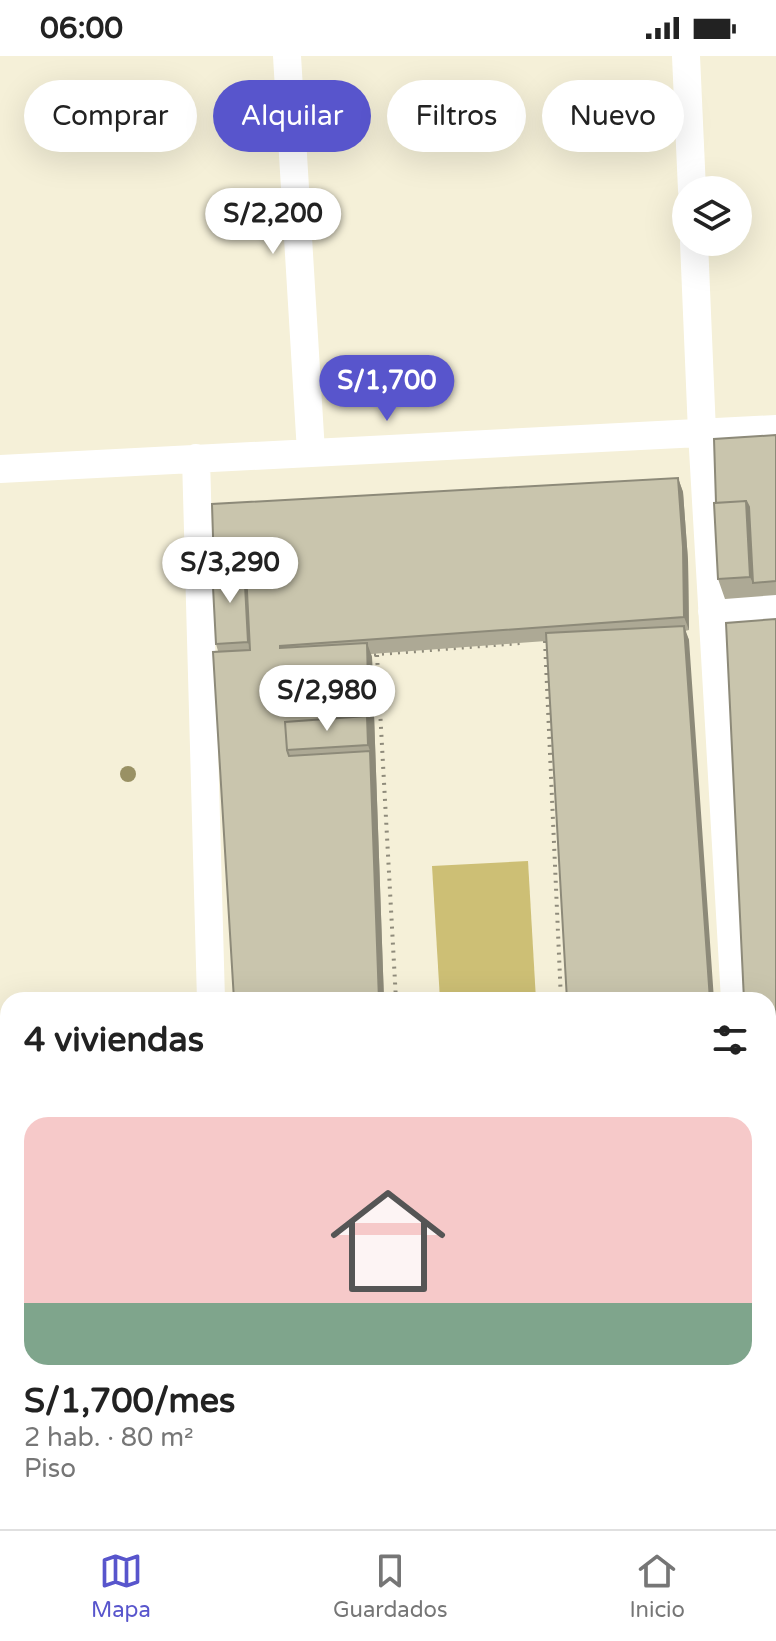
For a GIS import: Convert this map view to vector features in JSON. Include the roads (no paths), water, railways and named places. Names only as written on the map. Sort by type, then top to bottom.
[{"type":"street","points":[[287,56],[311,452]]},
{"type":"street","points":[[686,56],[691,176]]},
{"type":"street","points":[[695,256],[735,992]]},
{"type":"street","points":[[0,469],[776,429]]},
{"type":"street","points":[[196,458],[211,992]]},
{"type":"street","points":[[712,611],[776,608]]}]
